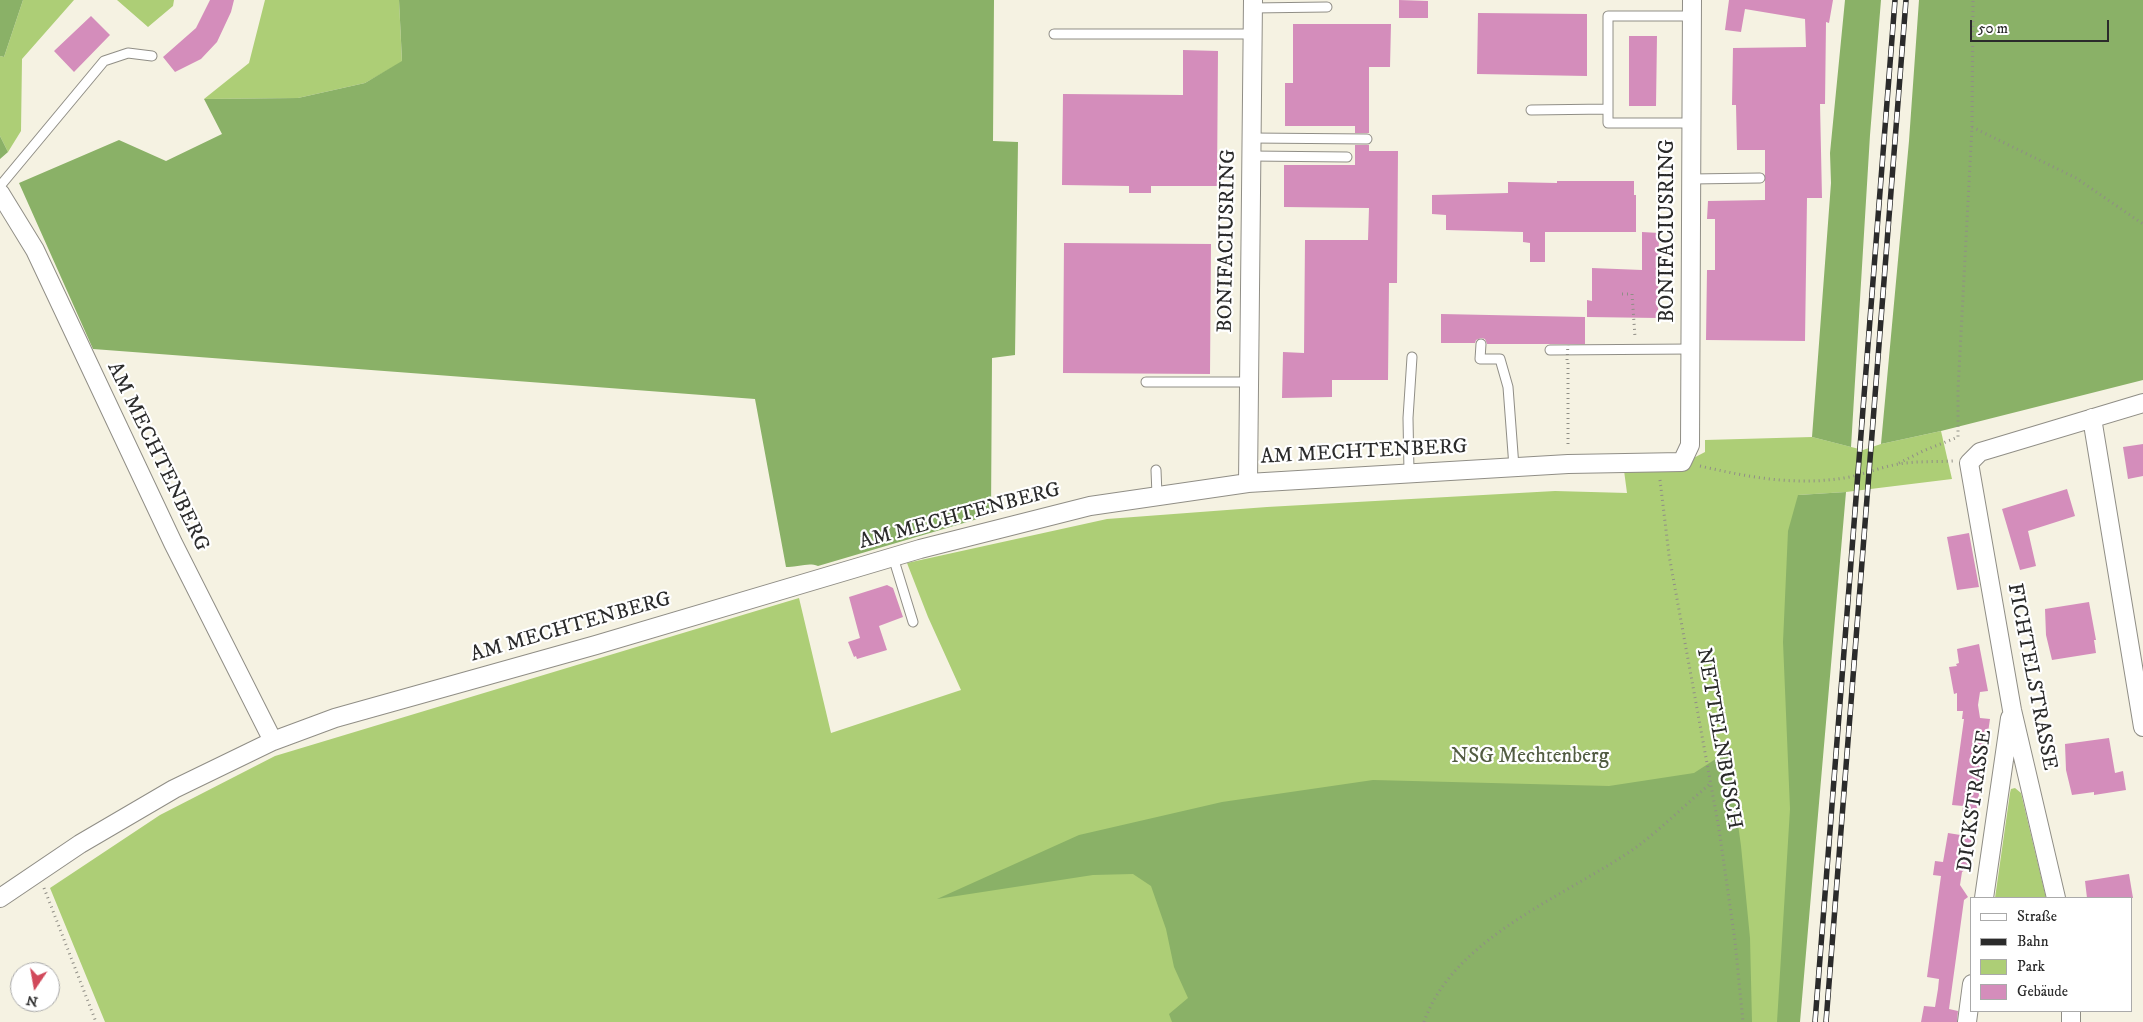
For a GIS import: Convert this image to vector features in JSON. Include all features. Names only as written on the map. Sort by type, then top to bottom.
[{"type":"street","name":"BONIFACIUSRING","points":[[1248,482],[1253,4]]},
{"type":"street","name":"BONIFACIUSRING","points":[[1682,462],[1690,445],[1692,8]]},
{"type":"street","name":"AM MECHTENBERG","points":[[0,192],[35,250],[173,543],[273,742]]},
{"type":"street","points":[[1969,463],[1980,452],[2143,403]]},
{"type":"street","points":[[2092,418],[2143,727]]},
{"type":"street","name":"AM MECHTENBERG","points":[[0,898],[80,844],[174,789],[273,742],[335,718],[596,645],[892,557],[1090,506],[1248,482],[1514,467],[1682,462]]},
{"type":"street","name":"FICHTELSTRASSE","points":[[1969,463],[2012,710],[2056,897]]},
{"type":"street","name":"DICKSTRASSE","points":[[1984,897],[2012,710]]},
{"type":"street","points":[[1967,1022],[1970,999]]},
{"type":"lane","points":[[1253,4],[1327,7]]},
{"type":"lane","points":[[1692,8],[1608,16],[1608,123],[1692,123]]},
{"type":"lane","points":[[1054,34],[1253,34]]},
{"type":"lane","points":[[0,186],[104,61],[128,54],[152,56]]},
{"type":"lane","points":[[1531,110],[1608,109]]},
{"type":"lane","points":[[1252,138],[1367,139]]},
{"type":"lane","points":[[1252,156],[1348,157]]},
{"type":"lane","points":[[1692,179],[1760,178]]},
{"type":"lane","points":[[1481,344],[1480,359],[1500,359],[1508,387],[1514,467]]},
{"type":"lane","points":[[1550,350],[1691,350]]},
{"type":"lane","points":[[1409,472],[1408,418],[1412,357]]},
{"type":"lane","points":[[1146,382],[1250,382]]},
{"type":"lane","points":[[1156,470],[1157,495]]},
{"type":"lane","points":[[892,557],[912,622]]},
{"type":"path","points":[[1899,464],[1923,451],[1958,437],[1958,390],[1972,127],[1973,0]]},
{"type":"path","points":[[1972,127],[2076,178],[2143,224]]},
{"type":"path","points":[[1622,294],[1632,294],[1633,328],[1637,350]]},
{"type":"path","points":[[1568,345],[1568,439]]},
{"type":"path","points":[[1682,462],[1783,482],[1844,478],[1899,464],[1953,461],[1969,463]]},
{"type":"path","name":"NETTELNBUSCH","points":[[1660,462],[1660,486],[1669,555],[1711,784],[1735,941],[1743,1022]]},
{"type":"path","points":[[1424,1022],[1429,1008],[1453,974],[1500,931],[1638,846],[1711,784]]},
{"type":"path","points":[[38,874],[96,1022]]},
{"type":"green space","points":[[0,0],[23,0],[4,57],[0,56]]},
{"type":"green space","points":[[23,0],[74,0],[22,59],[21,131],[8,152],[0,136],[0,56],[4,57]]},
{"type":"green space","points":[[117,0],[174,0],[173,6],[148,27]]},
{"type":"green space","points":[[265,0],[399,0],[402,62],[365,83],[298,98],[204,99],[249,63]]},
{"type":"green space","points":[[399,0],[994,0],[993,141],[1018,142],[1015,355],[992,358],[991,515],[818,566],[786,567],[755,399],[93,349],[19,183],[119,140],[166,161],[222,134],[204,99],[298,98],[365,83],[402,61]]},
{"type":"green space","points":[[1845,0],[1881,0],[1870,135],[1851,447],[1812,437],[1831,183],[1830,153]]},
{"type":"green space","points":[[1919,0],[2143,0],[2143,380],[1941,431],[1881,444],[1909,141]]},
{"type":"green space","points":[[0,136],[8,152],[0,159]]},
{"type":"green space","name":"NSG Mechtenberg","points":[[1941,431],[1952,479],[1846,492],[1798,495],[1787,1022],[105,1022],[50,888],[160,815],[275,756],[799,598],[831,733],[961,690],[928,617],[907,563],[1107,519],[1267,507],[1555,491],[1627,493],[1623,463],[1684,463],[1705,452],[1705,440],[1812,437],[1863,450],[1881,444]]},
{"type":"green space","points":[[1846,492],[1800,1022],[1777,1022],[1790,809],[1783,642],[1788,531],[1798,495]]},
{"type":"green space","points":[[1728,751],[1741,846],[1750,938],[1752,1022],[1172,1022],[1169,1014],[1188,998],[1174,967],[1166,929],[1151,886],[1133,874],[1093,875],[937,899],[1079,835],[1222,802],[1373,780],[1609,786],[1694,773]]},
{"type":"green space","points":[[2015,788],[2021,793],[2046,897],[1995,897],[2011,789]]},
{"type":"building","points":[[210,0],[234,0],[231,12],[217,42],[201,59],[175,72],[163,57],[196,28]]},
{"type":"building","points":[[1399,0],[1428,1],[1428,18],[1399,18]]},
{"type":"building","points":[[1729,0],[1833,0],[1829,23],[1826,22],[1825,104],[1820,104],[1822,198],[1807,198],[1805,341],[1706,340],[1707,270],[1715,270],[1715,219],[1707,219],[1708,201],[1765,200],[1765,150],[1737,150],[1736,105],[1732,105],[1733,48],[1806,47],[1805,19],[1745,9],[1741,32],[1725,30]]},
{"type":"building","points":[[1478,13],[1587,14],[1587,76],[1477,74]]},
{"type":"building","points":[[91,16],[110,35],[74,72],[54,51]]},
{"type":"building","points":[[1293,24],[1391,24],[1390,67],[1369,67],[1369,133],[1355,133],[1355,126],[1285,126],[1285,83],[1293,83]]},
{"type":"building","points":[[1629,36],[1657,36],[1656,106],[1629,106]]},
{"type":"building","points":[[1183,50],[1218,51],[1217,186],[1151,186],[1151,193],[1129,193],[1129,186],[1062,185],[1063,94],[1183,95]]},
{"type":"building","points":[[1355,145],[1369,145],[1369,151],[1398,151],[1397,283],[1389,283],[1388,380],[1332,380],[1332,397],[1282,398],[1283,352],[1304,353],[1305,240],[1368,240],[1369,208],[1284,207],[1284,165],[1355,165]]},
{"type":"building","points":[[1557,181],[1634,181],[1636,232],[1545,232],[1545,262],[1530,262],[1530,243],[1523,242],[1523,232],[1446,230],[1446,215],[1432,214],[1432,195],[1508,193],[1508,182],[1557,183]]},
{"type":"building","points":[[1642,232],[1659,233],[1658,318],[1587,317],[1587,300],[1592,301],[1592,268],[1642,270]]},
{"type":"building","points":[[1064,243],[1211,244],[1210,374],[1063,373]]},
{"type":"building","points":[[1441,314],[1585,317],[1585,344],[1487,344],[1485,339],[1481,338],[1476,340],[1475,343],[1441,343]]},
{"type":"building","points":[[2143,444],[2143,476],[2128,479],[2123,447]]},
{"type":"building","points":[[2067,489],[2075,516],[2028,531],[2036,566],[2020,570],[2002,509]]},
{"type":"building","points":[[1969,533],[1979,587],[1957,590],[1947,537]]},
{"type":"building","points":[[887,585],[893,588],[903,617],[879,626],[887,650],[857,659],[856,656],[854,657],[848,642],[860,638],[849,597]]},
{"type":"building","points":[[2089,602],[2096,640],[2094,640],[2096,653],[2052,660],[2046,635],[2045,609]]},
{"type":"building","points":[[1979,644],[1988,691],[1980,692],[1978,705],[1980,718],[1990,719],[1977,808],[1962,816],[1963,806],[1952,805],[1964,719],[1962,719],[1963,711],[1957,711],[1957,693],[1954,694],[1949,667],[1957,666],[1956,664],[1959,663],[1957,649]]},
{"type":"building","points":[[2109,738],[2115,773],[2123,771],[2126,790],[2094,795],[2094,792],[2072,795],[2066,770],[2065,744]]},
{"type":"building","points":[[1948,833],[1973,837],[1970,860],[1973,864],[1962,872],[1960,885],[1968,897],[1964,900],[1949,1009],[1958,1011],[1957,1022],[1921,1022],[1924,1006],[1935,1007],[1938,989],[1939,979],[1927,977],[1941,876],[1933,875],[1935,861],[1943,862]]},
{"type":"building","points":[[2129,874],[2133,897],[2087,897],[2085,881]]},
{"type":"railway","points":[[1815,1022],[1895,0]]},
{"type":"railway","points":[[1826,1022],[1906,0]]}]
